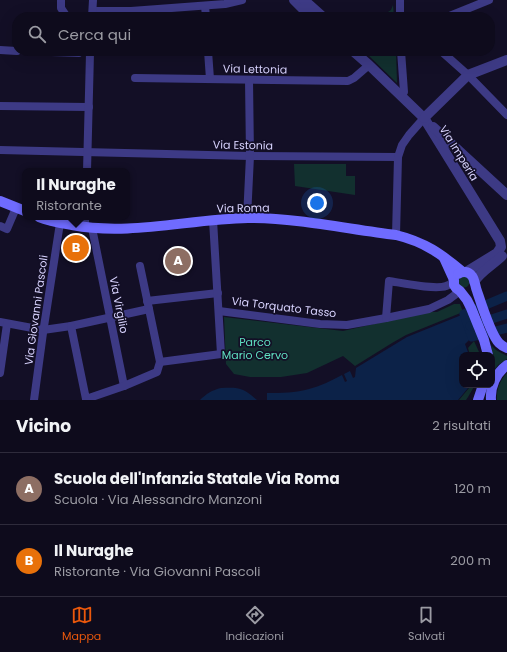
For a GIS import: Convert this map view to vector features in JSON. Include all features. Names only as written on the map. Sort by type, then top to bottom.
[{"type":"main road","points":[[0,201],[21,209]]},
{"type":"main road","name":"Via Roma","points":[[50,220],[89,228],[132,228],[247,218],[313,223],[396,235],[419,242],[444,256],[465,272]]},
{"type":"main road","points":[[444,256],[454,280],[454,285],[467,300],[471,308],[487,352]]},
{"type":"main road","points":[[454,280],[458,273],[465,272],[473,277],[480,301],[495,337],[507,348]]},
{"type":"main road","points":[[460,291],[466,292],[471,290],[474,282]]},
{"type":"main road","points":[[495,380],[499,373],[507,365]]},
{"type":"main road","points":[[489,388],[491,400]]},
{"type":"street","points":[[60,0],[61,8],[64,12]]},
{"type":"street","points":[[93,0],[93,12]]},
{"type":"street","points":[[215,5],[222,0]]},
{"type":"street","points":[[112,12],[205,6],[225,4],[242,0]]},
{"type":"street","points":[[294,0],[306,12]]},
{"type":"street","points":[[304,0],[317,12]]},
{"type":"street","points":[[400,0],[400,12]]},
{"type":"street","points":[[459,12],[487,0]]},
{"type":"street","points":[[205,6],[206,12]]},
{"type":"street","points":[[0,50],[12,51]]},
{"type":"street","points":[[87,168],[90,56]]},
{"type":"street","points":[[208,56],[210,79]]},
{"type":"street","points":[[358,56],[424,118],[448,147],[507,195]]},
{"type":"street","points":[[401,56],[404,92],[401,96]]},
{"type":"street","points":[[447,56],[468,75],[507,115]]},
{"type":"street","points":[[396,235],[398,157],[402,145],[424,118],[468,75],[507,60]]},
{"type":"street","name":"Via Lettonia","points":[[135,78],[348,81],[354,78],[368,65]]},
{"type":"street","points":[[247,218],[250,156],[249,80]]},
{"type":"street","points":[[0,106],[89,107]]},
{"type":"street","name":"Via Imperia","points":[[448,147],[503,241],[497,253],[465,272]]},
{"type":"street","name":"Via Estonia","points":[[0,150],[250,156],[398,157]]},
{"type":"street","points":[[0,226],[7,229],[21,209]]},
{"type":"street","name":"Via Virgilio","points":[[86,220],[110,318],[124,386]]},
{"type":"street","points":[[160,362],[221,354],[213,220]]},
{"type":"street","name":"Via Giovanni Pascoli","points":[[34,400],[43,330],[60,223]]},
{"type":"street","points":[[474,282],[478,276],[496,262],[507,250]]},
{"type":"street","points":[[71,326],[86,399],[124,386],[157,372],[160,362],[140,266]]},
{"type":"street","points":[[386,318],[389,281],[445,287],[454,280]]},
{"type":"street","name":"Via Torquato Tasso","points":[[219,311],[330,325],[347,325],[429,308],[448,300],[460,291]]},
{"type":"street","points":[[147,300],[218,293]]},
{"type":"street","points":[[0,373],[4,323],[43,330],[71,326],[149,310]]},
{"type":"street","points":[[478,400],[487,388]]},
{"type":"green space","points":[[393,5],[394,12],[388,12],[391,10]]},
{"type":"green space","points":[[369,56],[396,56],[397,83]]},
{"type":"green space","points":[[294,164],[346,164],[346,176],[355,176],[355,195],[295,186]]},
{"type":"green space","points":[[462,277],[466,277],[468,278],[468,286],[462,287],[459,284],[459,280]]},
{"type":"green space","name":"Parco Mario Cervo","points":[[454,304],[460,304],[463,312],[406,335],[355,366],[343,356],[307,373],[281,377],[250,377],[234,374],[226,364],[224,317],[343,331],[427,312],[437,312]]},
{"type":"green space","points":[[474,341],[479,352],[469,352],[468,348]]},
{"type":"green space","points":[[491,345],[496,350],[507,356],[507,359],[495,369],[495,352],[492,352]]},
{"type":"green space","points":[[507,373],[507,400],[497,400],[499,385]]},
{"type":"green space","points":[[469,388],[473,388],[466,400],[459,400]]},
{"type":"water","points":[[464,314],[472,337],[465,344],[468,352],[459,352],[459,388],[468,388],[458,400],[267,400],[267,393],[288,392],[313,388],[342,375],[345,382],[347,381],[344,374],[350,371],[353,378],[355,377],[356,368],[407,337]]},
{"type":"water","points":[[221,388],[241,389],[257,400],[200,400],[209,392]]},
{"type":"waterway","points":[[507,296],[464,314],[472,337],[507,328]]},
{"type":"waterway","points":[[470,326],[507,314]]},
{"type":"place","name":"Il Nuraghe","points":[[76,248]]},
{"type":"place","name":"Scuola dell'Infanzia Statale Via Roma","points":[[178,261]]}]
